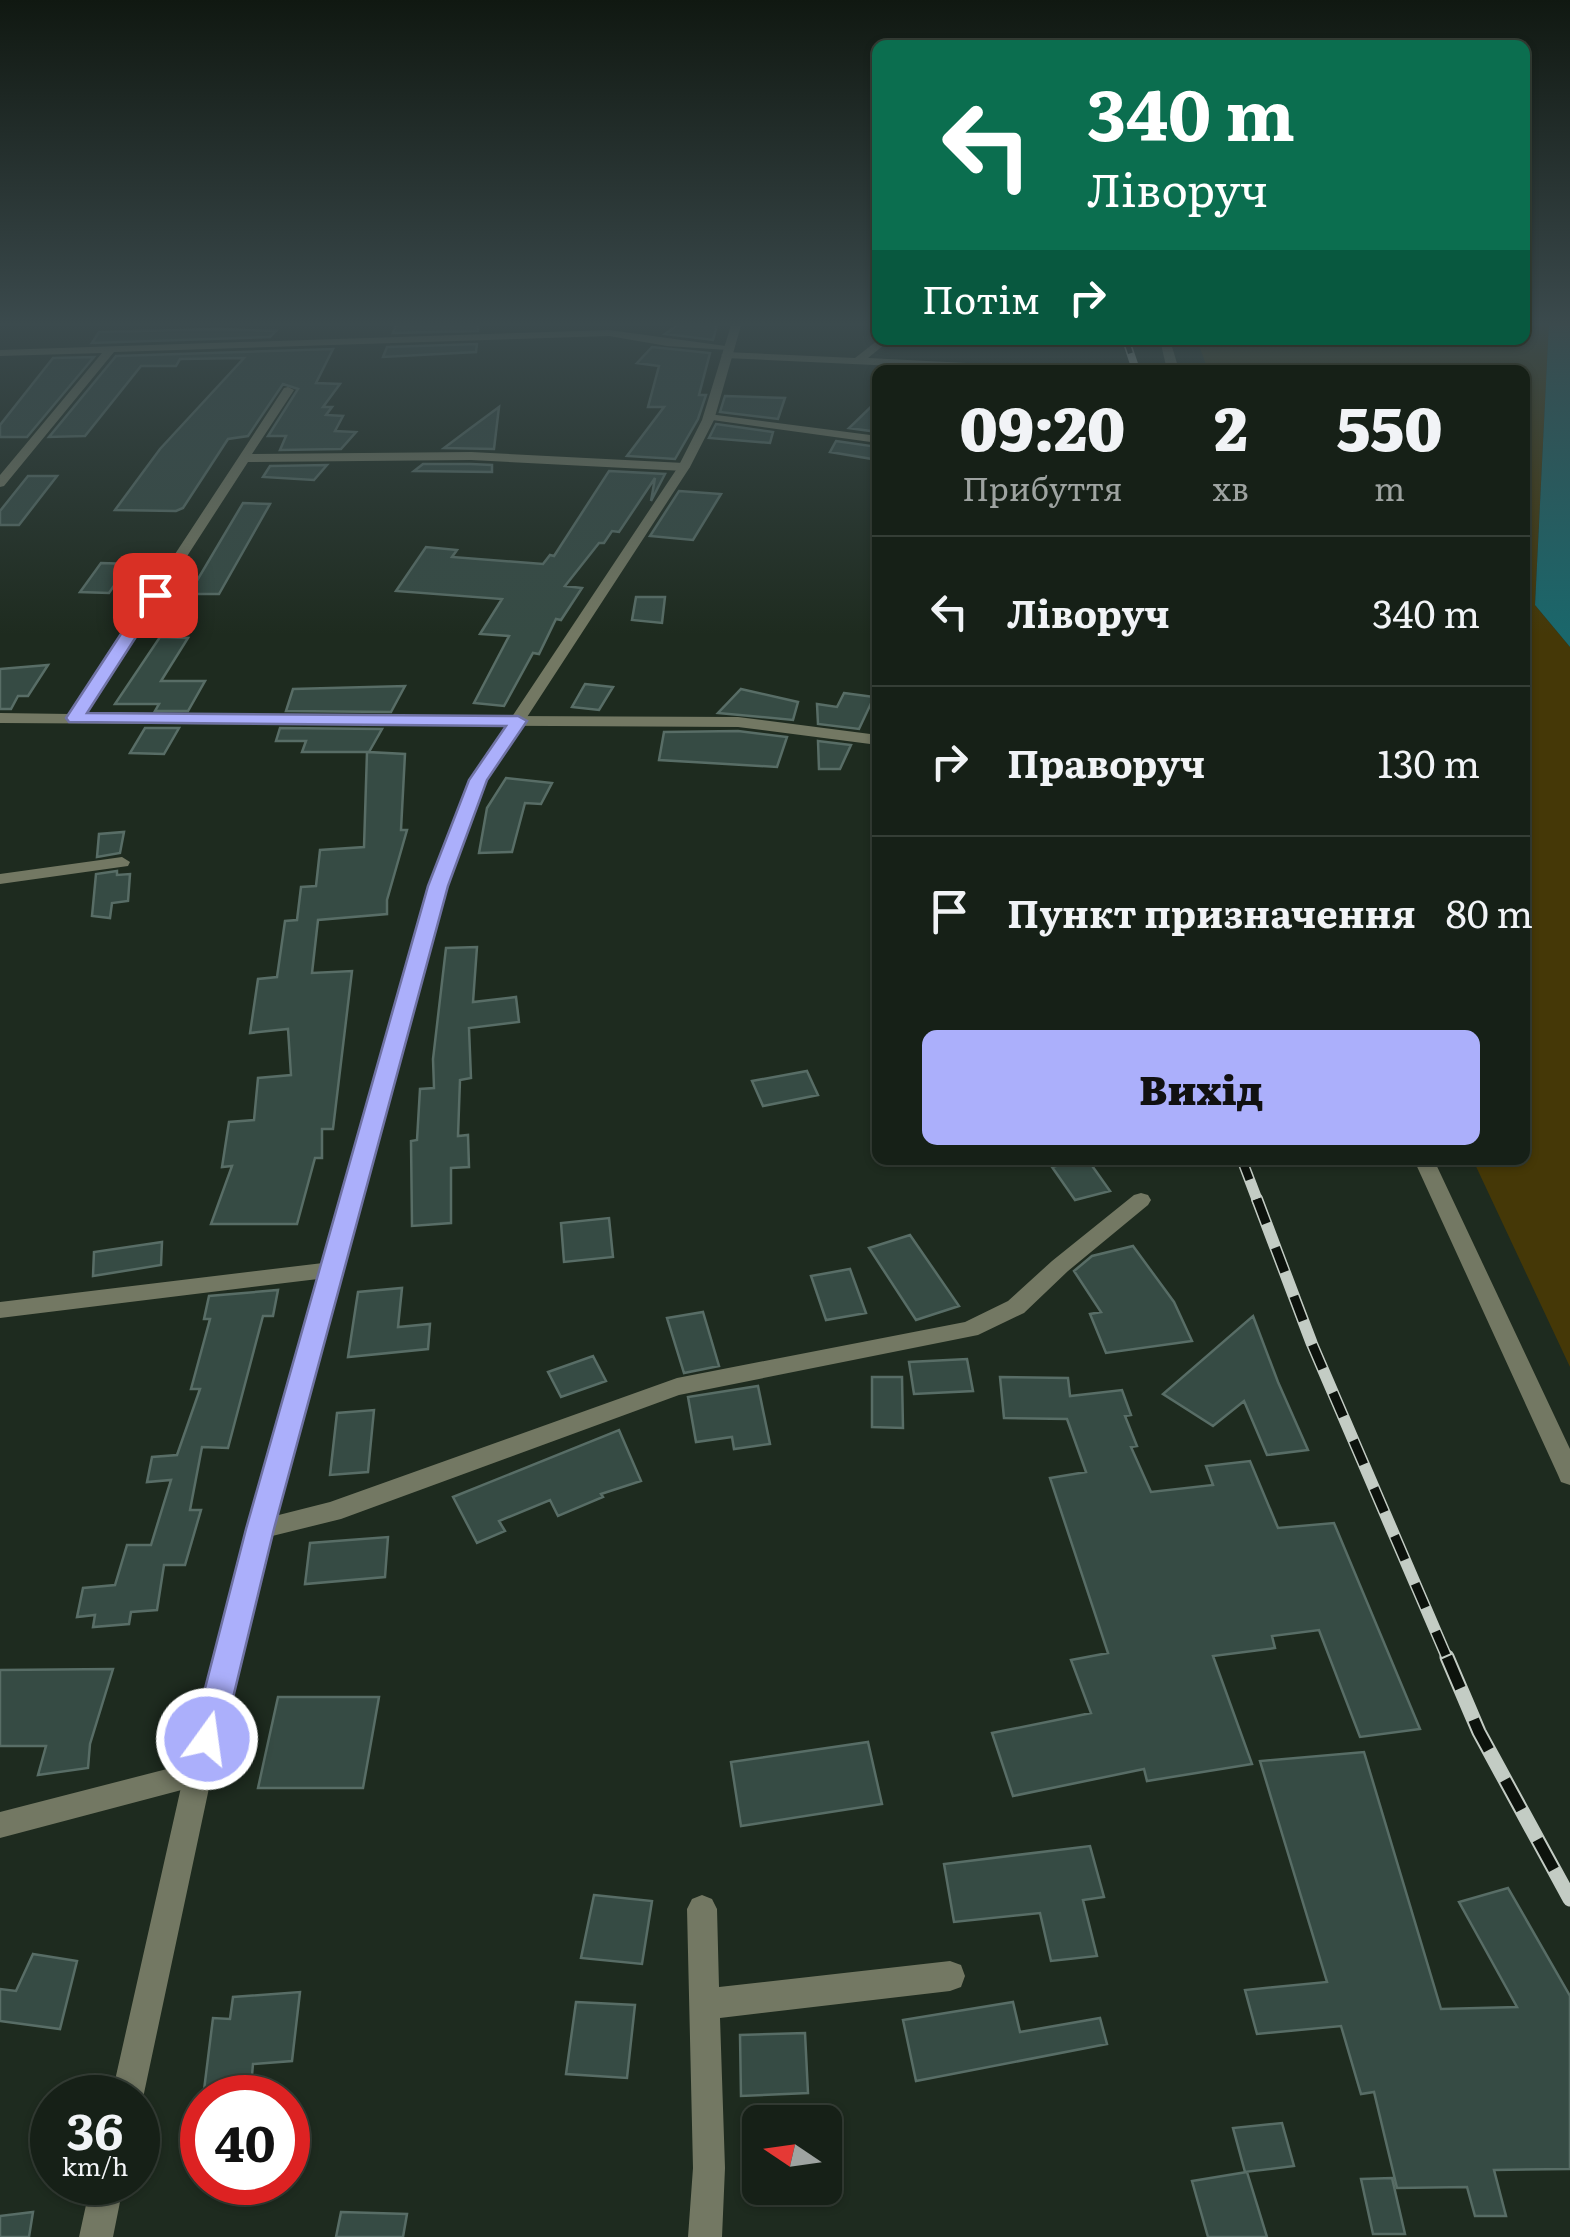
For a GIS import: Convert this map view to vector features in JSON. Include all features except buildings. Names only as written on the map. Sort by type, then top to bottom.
[{"type":"street","points":[[0,483],[47,426]]},
{"type":"street","points":[[75,718],[264,426]]},
{"type":"street","points":[[132,2075],[198,1774],[260,1529],[438,886],[478,780],[684,466],[703,426]]},
{"type":"street","points":[[782,426],[872,439]]},
{"type":"street","points":[[243,458],[471,456],[684,466]]},
{"type":"street","points":[[0,718],[738,722],[872,739]]},
{"type":"street","points":[[0,879],[122,862]]},
{"type":"street","points":[[1426,1165],[1570,1475]]},
{"type":"street","points":[[260,1529],[350,1506],[677,1387],[970,1329],[1016,1307],[1141,1200]]},
{"type":"street","points":[[0,1310],[332,1270]]},
{"type":"street","points":[[0,1826],[198,1774]]},
{"type":"street","points":[[702,1909],[709,2168],[706,2237]]},
{"type":"street","points":[[705,2004],[950,1976]]},
{"type":"street","points":[[96,2237],[103,2205]]},
{"type":"shaded area","points":[[1530,426],[1544,426],[1535,605],[1570,647],[1570,1367],[1475,1165],[1530,1165]]},
{"type":"water","points":[[1544,426],[1570,426],[1570,647],[1535,605]]},
{"type":"railway","points":[[1244,1165],[1258,1202]]},
{"type":"railway","points":[[1257,1199],[1312,1344],[1448,1660]]},
{"type":"railway","points":[[1447,1657],[1479,1732],[1570,1899]]},
{"type":"route","points":[[155,595],[75,718],[518,721],[478,780],[438,886],[260,1529],[207,1739]]}]
